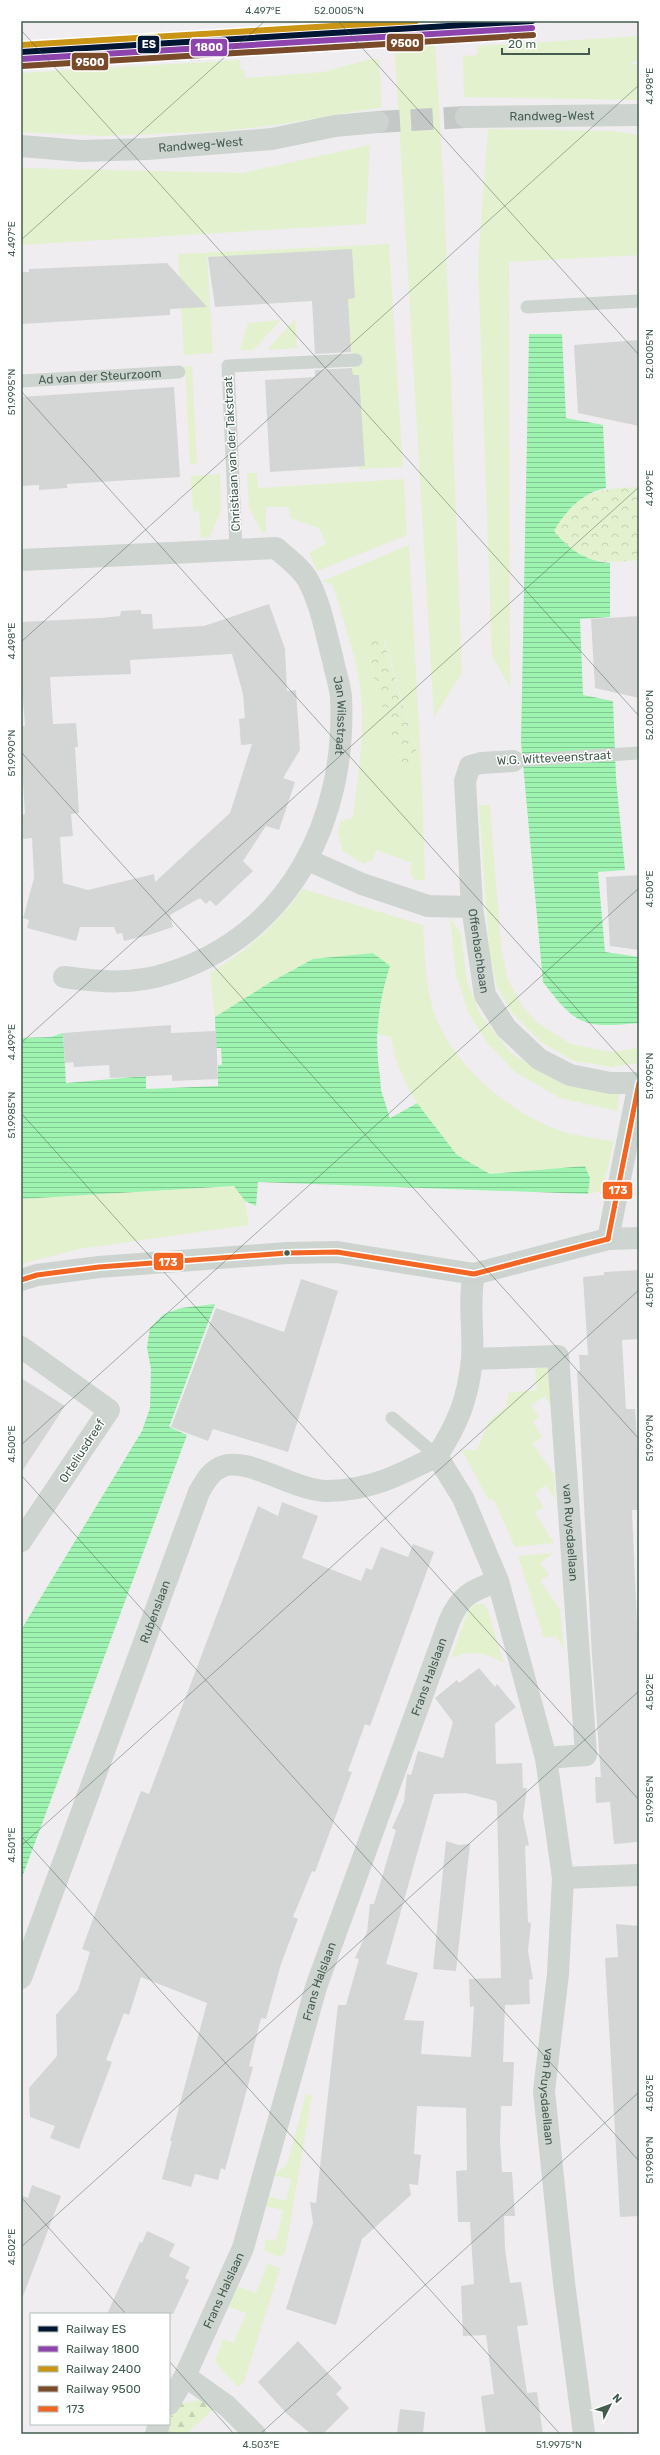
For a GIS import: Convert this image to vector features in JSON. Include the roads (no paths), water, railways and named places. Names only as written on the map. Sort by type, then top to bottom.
[{"type":"street","name":"Randweg-West","points":[[466,116],[639,115]]},
{"type":"street","name":"Randweg-West","points":[[21,146],[81,151],[155,148],[272,139],[335,126],[378,122]]},
{"type":"street","name":"Christiaan van der Takstraat","points":[[21,560],[276,548],[302,572]]},
{"type":"street","name":"Jan Wilsstraat","points":[[64,977],[104,982],[134,981],[169,973],[218,952],[257,924],[293,884],[308,860],[329,812],[340,757],[341,695],[324,624],[309,582],[302,572]]},
{"type":"street","name":"W.G. Witteveenstraat","points":[[470,766],[481,763],[513,761]]},
{"type":"street","name":"Offenbachbaan","points":[[470,766],[465,781],[472,907],[485,995],[506,1028],[539,1059],[570,1075],[610,1082],[639,1083]]},
{"type":"street","points":[[308,860],[362,884],[428,906],[472,907]]},
{"type":"street","points":[[608,1239],[639,1083]]},
{"type":"street","points":[[21,1280],[37,1275],[98,1267],[294,1252],[337,1252],[474,1274],[608,1239],[639,1238]]},
{"type":"street","points":[[437,1456],[456,1426],[466,1399],[472,1359],[471,1290],[474,1274]]},
{"type":"street","name":"Orteliusdreef","points":[[21,1347],[109,1410],[21,1541]]},
{"type":"street","name":"van Ruysdaellaan","points":[[472,1359],[558,1356],[586,1755],[546,1758]]},
{"type":"street","name":"van Ruysdaellaan","points":[[437,1456],[463,1498],[498,1581],[546,1758],[563,1878],[558,1974],[544,2091],[562,2267],[584,2434]]},
{"type":"street","name":"Rubenslaan","points":[[21,1978],[199,1492],[209,1475],[221,1467],[235,1464],[256,1468],[288,1483],[327,1492],[364,1488],[393,1480],[437,1456]]},
{"type":"street","name":"Frans Halslaan","points":[[170,2402],[185,2376],[243,2248],[316,1987],[449,1622],[456,1605],[471,1591],[498,1581]]},
{"type":"street","points":[[563,1878],[639,1875]]},
{"type":"street","points":[[185,2376],[227,2406],[255,2434]]},
{"type":"lane","points":[[528,306],[639,301]]},
{"type":"lane","name":"Christiaan van der Takstraat","points":[[236,549],[228,366],[356,360]]},
{"type":"lane","name":"Ad van der Steurzoom","points":[[21,381],[179,372]]},
{"type":"lane","name":"W.G. Witteveenstraat","points":[[513,761],[639,753]]},
{"type":"lane","points":[[392,1418],[437,1456]]},
{"type":"tunnel","points":[[378,122],[466,117]]},
{"type":"rail line","name":"2400","points":[[21,45],[416,21]]},
{"type":"rail line","name":"ES","points":[[21,52],[532,21]]},
{"type":"rail line","name":"1800","points":[[21,59],[532,28]]},
{"type":"rail line","name":"9500","points":[[22,66],[533,35]]}]
